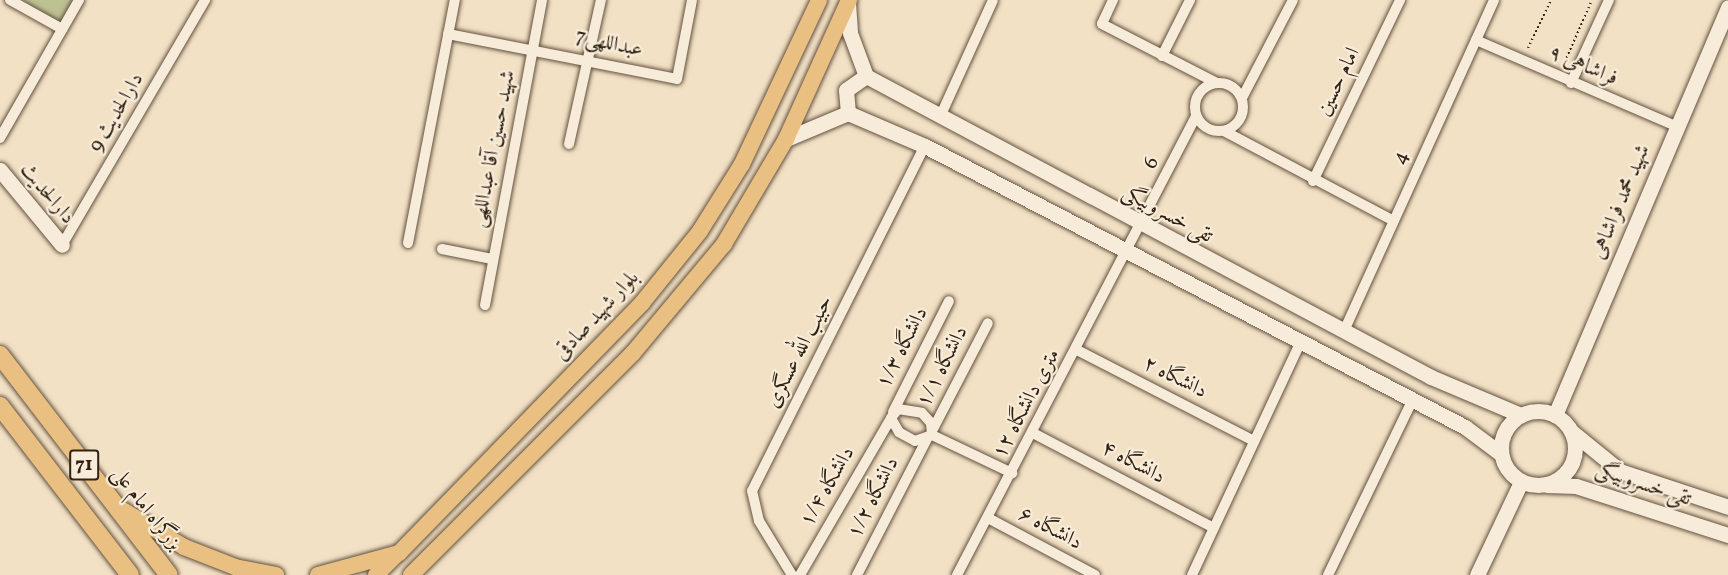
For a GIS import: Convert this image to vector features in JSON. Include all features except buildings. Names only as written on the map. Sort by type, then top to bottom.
[{"type":"highway","name":"بزرگراه امام علی","points":[[0,355],[169,575]]},
{"type":"highway","name":"71","points":[[0,406],[130,575]]},
{"type":"main road","name":"بلوار شهید صادقی","points":[[376,575],[642,303],[700,231],[742,164],[819,0]]},
{"type":"main road","points":[[848,113],[846,90],[866,76],[850,33],[849,2]]},
{"type":"main road","points":[[411,574],[530,460],[679,302],[724,244],[786,139],[849,2]]},
{"type":"main road","name":"شهید محمد فراشاهی","points":[[1555,415],[1728,7]]},
{"type":"main road","name":"تقی خسروبیگی","points":[[866,76],[1143,227],[1479,402],[1521,415]]},
{"type":"main road","points":[[786,139],[848,113],[925,146],[1465,427],[1501,454],[1521,482],[1544,485],[1571,465],[1571,431],[1555,415],[1521,415],[1504,431],[1501,454]]},
{"type":"main road","name":"دارالحدیث","points":[[0,171],[62,245]]},
{"type":"main road","name":"تقی خسروبیگی","points":[[1571,431],[1620,471],[1728,507]]},
{"type":"main road","points":[[1477,575],[1521,482]]},
{"type":"main road","name":"تقی خسروبیگی","points":[[1544,485],[1576,486],[1728,535]]},
{"type":"main road","points":[[115,505],[184,547],[236,567],[276,575]]},
{"type":"main road","points":[[318,575],[399,553]]},
{"type":"street","points":[[10,0],[63,29]]},
{"type":"street","points":[[0,138],[79,0]]},
{"type":"street","name":"دارالحدیث 9","points":[[62,245],[205,0]]},
{"type":"street","points":[[408,243],[454,0]]},
{"type":"street","name":"شهید حسین آقا عبداللهی","points":[[485,305],[542,0]]},
{"type":"street","points":[[569,144],[590,59],[601,0]]},
{"type":"street","name":"عبداللهی7","points":[[448,34],[590,59],[677,79],[692,0]]},
{"type":"street","points":[[940,117],[993,0]]},
{"type":"street","points":[[1113,0],[1101,24],[1217,83],[1232,87],[1242,98]]},
{"type":"street","points":[[1162,56],[1190,0]]},
{"type":"street","points":[[1224,131],[1243,112],[1242,98],[1293,0]]},
{"type":"street","name":"امام حسین","points":[[1313,182],[1400,0]]},
{"type":"street","name":"4","points":[[1344,331],[1494,0]]},
{"type":"street","points":[[1571,83],[1609,0]]},
{"type":"street","name":"فراشاهی ۹","points":[[1476,40],[1571,83],[1676,126]]},
{"type":"street","points":[[1217,83],[1199,95],[1196,116],[1210,130],[1224,131],[1313,182],[1394,221]]},
{"type":"street","name":"6","points":[[1130,251],[1196,116]]},
{"type":"street","name":"حبیب الله عسگری","points":[[792,575],[759,521],[752,491],[925,146]]},
{"type":"street","points":[[442,249],[492,259]]},
{"type":"street","name":"۱۲ متری دانشگاه","points":[[957,575],[1130,251]]},
{"type":"street","name":"دانشگاه ۱/۳","points":[[892,415],[948,301]]},
{"type":"street","name":"دانشگاه ۱/۱","points":[[931,435],[988,323]]},
{"type":"street","points":[[1192,575],[1301,341]]},
{"type":"street","name":"دانشگاه ۲","points":[[1077,350],[1254,441]]},
{"type":"street","points":[[1328,575],[1413,399]]},
{"type":"street","points":[[931,435],[908,438],[892,415],[914,409],[931,435],[1012,473]]},
{"type":"street","name":"دانشگاه ۱/۴","points":[[800,575],[892,415]]},
{"type":"street","name":"دانشگاه ۴","points":[[1033,433],[1214,528]]},
{"type":"street","name":"دانشگاه ۱/۲","points":[[857,575],[931,435]]},
{"type":"street","name":"دانشگاه ۶","points":[[988,518],[1095,575]]},
{"type":"path","points":[[1527,51],[1551,0]]},
{"type":"path","points":[[1554,63],[1563,67],[1592,0]]},
{"type":"path","points":[[1517,47],[1536,55]]},
{"type":"green space","points":[[23,0],[73,0],[59,25]]}]
